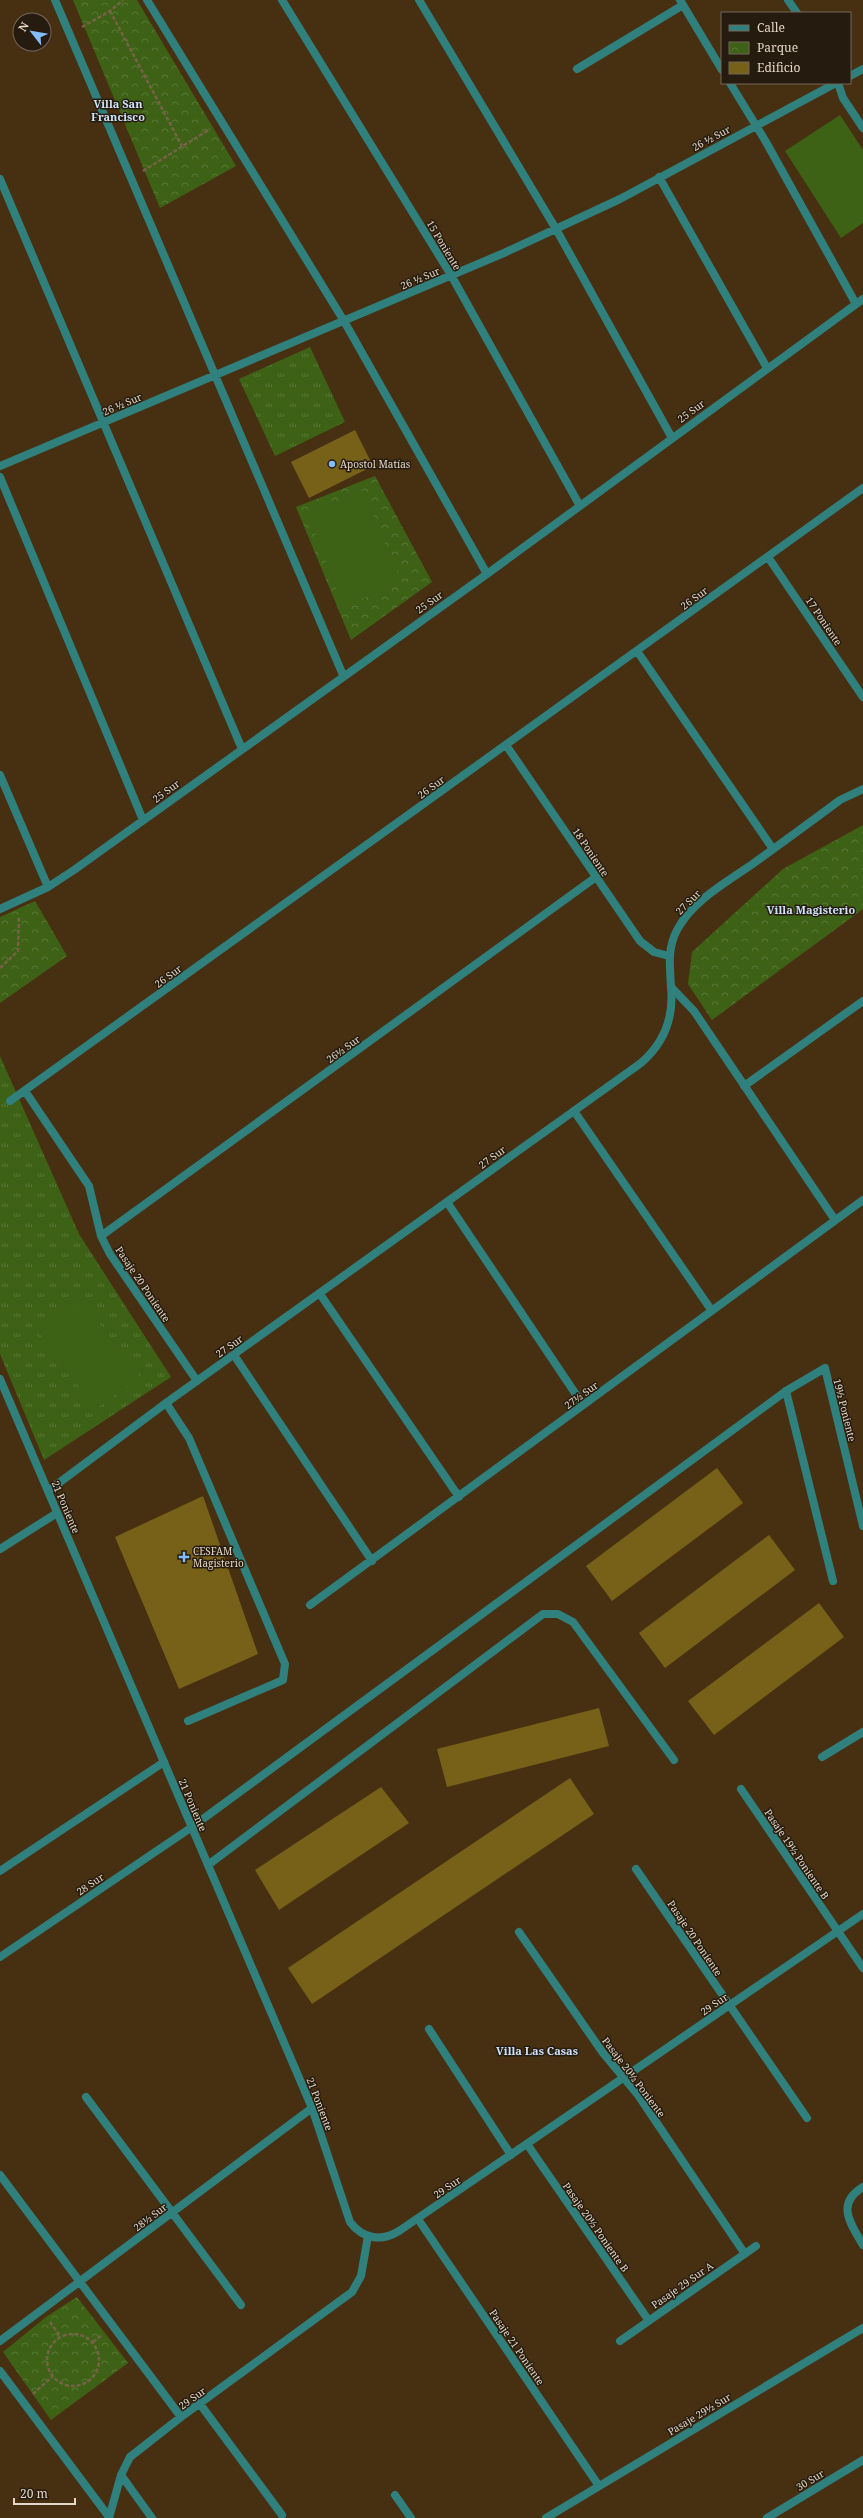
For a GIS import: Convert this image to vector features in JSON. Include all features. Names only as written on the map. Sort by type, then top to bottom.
[{"type":"street","points":[[55,0],[343,676]]},
{"type":"street","points":[[147,0],[344,321],[487,574]]},
{"type":"street","name":"15 Poniente","points":[[282,0],[451,275],[580,506]]},
{"type":"street","points":[[419,0],[556,229],[672,438]]},
{"type":"street","points":[[788,0],[796,12]]},
{"type":"street","points":[[577,69],[681,3],[721,68]]},
{"type":"street","points":[[851,75],[863,69]]},
{"type":"street","points":[[731,84],[856,304]]},
{"type":"street","name":"26 ½ Sur","points":[[0,466],[344,321],[556,229],[659,177],[835,84]]},
{"type":"street","points":[[837,84],[843,98],[863,128]]},
{"type":"street","points":[[659,177],[768,368]]},
{"type":"street","points":[[0,179],[242,749]]},
{"type":"street","name":"25 Sur","points":[[0,909],[48,887],[143,820],[487,574],[863,299]]},
{"type":"street","points":[[0,477],[143,820]]},
{"type":"street","name":"26 Sur","points":[[10,1101],[863,488]]},
{"type":"street","name":"17 Poniente","points":[[768,557],[860,687],[863,697]]},
{"type":"street","points":[[637,651],[773,849]]},
{"type":"street","name":"18 Poniente","points":[[506,745],[640,941],[654,952],[669,956]]},
{"type":"street","points":[[0,774],[48,887]]},
{"type":"street","name":"27 Sur","points":[[48,1490],[166,1403],[641,1063],[657,1046],[669,1022],[671,988],[669,956],[676,932],[682,921],[699,903],[840,800],[863,789]]},
{"type":"street","name":"26½ Sur","points":[[101,1236],[596,877]]},
{"type":"street","points":[[671,988],[694,1011],[835,1220]]},
{"type":"street","points":[[744,1086],[863,1001]]},
{"type":"street","name":"Pasaje 20 Poniente","points":[[25,1091],[89,1186],[101,1236],[110,1254],[197,1381]]},
{"type":"street","points":[[574,1111],[712,1311]]},
{"type":"street","name":"27½ Sur","points":[[310,1605],[863,1200]]},
{"type":"street","points":[[447,1202],[583,1406]]},
{"type":"street","points":[[320,1294],[459,1497]]},
{"type":"street","points":[[234,1355],[372,1561]]},
{"type":"street","name":"28 Sur","points":[[0,1957],[192,1827],[786,1391],[825,1368]]},
{"type":"street","name":"19½ Poniente","points":[[825,1368],[863,1526]]},
{"type":"street","name":"21 Poniente","points":[[0,1379],[312,2108],[350,2222],[354,2228],[368,2236]]},
{"type":"street","points":[[786,1391],[833,1581]]},
{"type":"street","points":[[166,1403],[189,1438],[285,1664],[283,1680],[188,1721]]},
{"type":"street","points":[[0,1549],[58,1513]]},
{"type":"street","points":[[208,1865],[544,1614],[558,1614],[573,1622],[674,1760]]},
{"type":"street","points":[[822,1757],[863,1732]]},
{"type":"street","points":[[0,1871],[164,1762]]},
{"type":"street","name":"Pasaje 19½ Poniente B","points":[[741,1789],[863,1968]]},
{"type":"street","name":"Pasaje 20 Poniente","points":[[636,1869],[807,2118]]},
{"type":"street","name":"29 Sur","points":[[109,2518],[121,2475],[130,2457],[352,2292],[361,2276],[368,2236],[380,2238],[392,2235],[418,2219],[863,1914]]},
{"type":"street","name":"Pasaje 20½ Poniente","points":[[519,1932],[603,2053],[638,2095],[745,2254]]},
{"type":"street","points":[[429,2029],[511,2155]]},
{"type":"street","points":[[86,2097],[241,2305]]},
{"type":"street","name":"28½ Sur","points":[[0,2341],[312,2108]]},
{"type":"street","name":"Pasaje 20½ Poniente B","points":[[527,2144],[649,2321]]},
{"type":"street","points":[[0,2175],[181,2418]]},
{"type":"street","points":[[863,2187],[852,2194],[847,2204],[850,2223],[863,2245]]},
{"type":"street","name":"Pasaje 21 Poniente","points":[[418,2219],[599,2486]]},
{"type":"street","name":"Pasaje 29 Sur A","points":[[620,2341],[756,2246]]},
{"type":"street","name":"Pasaje 29½ Sur","points":[[546,2518],[863,2328]]},
{"type":"street","points":[[0,2371],[109,2518]]},
{"type":"street","points":[[200,2404],[282,2515]]},
{"type":"street","name":"30 Sur","points":[[766,2518],[863,2460]]},
{"type":"street","points":[[121,2475],[152,2518]]},
{"type":"street","points":[[395,2495],[411,2518]]},
{"type":"path","points":[[69,34],[110,11],[123,0]]},
{"type":"path","points":[[110,11],[182,146]]},
{"type":"path","points":[[130,179],[222,122]]},
{"type":"path","points":[[0,968],[18,951],[19,901]]},
{"type":"path","points":[[69,2333],[78,2333],[93,2342],[98,2350],[99,2366],[90,2380],[74,2386],[66,2386],[52,2377],[46,2359],[53,2342],[69,2333]]},
{"type":"path","points":[[24,2403],[52,2377]]},
{"type":"green space","points":[[73,0],[137,0],[236,166],[160,208]]},
{"type":"green space","points":[[840,115],[863,150],[863,223],[841,238],[785,151]]},
{"type":"green space","points":[[310,347],[345,422],[275,456],[239,379]]},
{"type":"green space","points":[[375,476],[432,582],[351,640],[296,507]]},
{"type":"green space","points":[[363,491],[402,583],[343,606],[307,513]]},
{"type":"green space","points":[[863,825],[863,909],[712,1020],[688,984],[692,952],[783,869]]},
{"type":"green space","points":[[35,901],[67,956],[0,1003],[0,917]]},
{"type":"green space","points":[[0,1056],[79,1234],[171,1377],[44,1460],[0,1354]]},
{"type":"green space","points":[[81,1299],[140,1377],[96,1409],[39,1333]]},
{"type":"green space","points":[[77,2297],[128,2363],[51,2420],[3,2352],[46,2317]]},
{"type":"building","name":"Apostol Matías","points":[[355,430],[373,466],[309,498],[291,462]]},
{"type":"building","points":[[717,1468],[743,1503],[612,1601],[586,1566]]},
{"type":"building","points":[[203,1496],[258,1654],[179,1689],[115,1537]]},
{"type":"building","points":[[769,1535],[795,1570],[665,1668],[639,1633]]},
{"type":"building","points":[[819,1603],[844,1637],[714,1735],[688,1701]]},
{"type":"building","points":[[599,1708],[609,1746],[447,1787],[437,1749]]},
{"type":"building","points":[[570,1778],[594,1814],[312,2004],[288,1968]]},
{"type":"building","points":[[381,1787],[409,1823],[279,1910],[255,1870]]},
{"type":"place","name":"Apostol Matías","points":[[332,464]]},
{"type":"place","name":"CESFAM Magisterio","points":[[184,1557]]},
{"type":"district","name":"Villa San Francisco","points":[[118,109]]},
{"type":"district","name":"Villa Magisterio","points":[[811,909]]},
{"type":"district","name":"Villa Las Casas","points":[[537,2050]]}]
